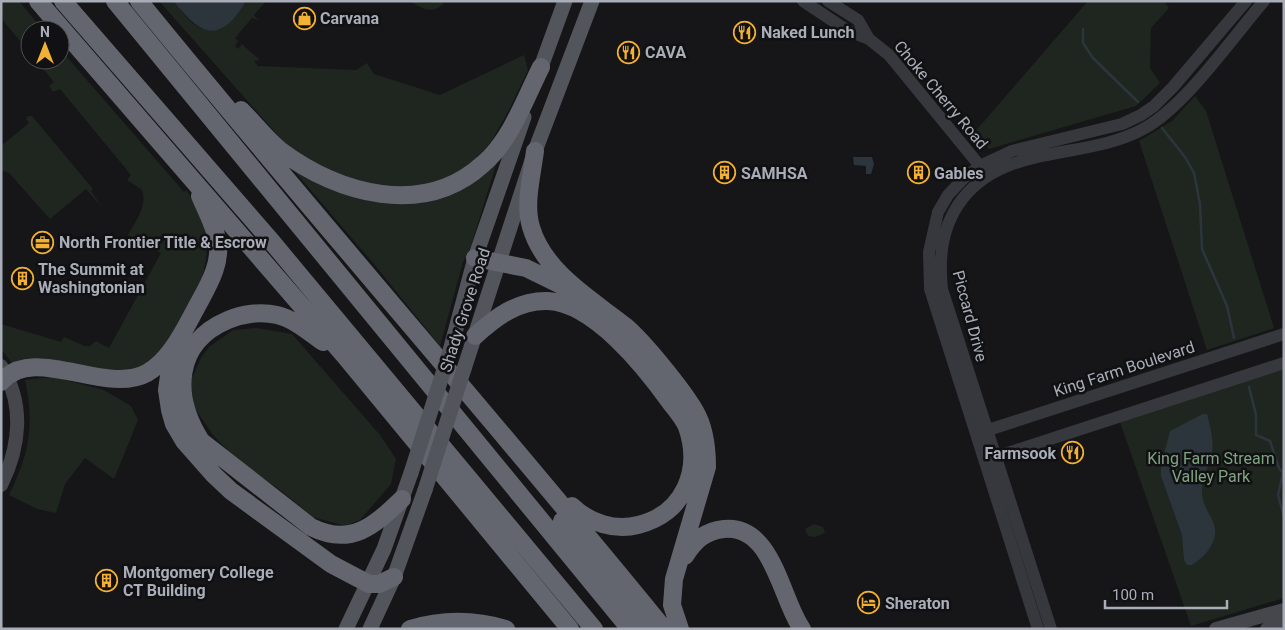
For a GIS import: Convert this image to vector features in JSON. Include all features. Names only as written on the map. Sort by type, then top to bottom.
[{"type":"highway","points":[[38,1],[344,356],[570,629]]},
{"type":"highway","points":[[114,1],[630,629]]},
{"type":"highway","points":[[139,1],[293,189],[593,540],[664,629]]},
{"type":"highway","points":[[65,3],[278,249],[594,629]]},
{"type":"highway","points":[[166,34],[279,149],[307,169],[343,185],[384,196],[412,196],[444,188],[461,181],[484,164],[504,139],[541,66]]},
{"type":"highway","points":[[535,152],[530,193],[531,228],[540,246],[554,265],[585,297],[626,327],[650,352],[695,412],[703,432],[707,449],[707,467],[677,566],[672,605],[680,629]]},
{"type":"highway","points":[[3,374],[34,367],[113,380],[126,380],[148,372],[159,364],[179,340],[212,278],[217,258],[218,239],[195,183]]},
{"type":"highway","points":[[475,258],[500,261],[526,268],[585,297]]},
{"type":"highway","points":[[475,336],[499,316],[517,306],[532,302],[549,301],[578,310],[638,360],[686,425],[694,451],[689,479],[679,499],[667,513],[647,523],[629,528],[613,527],[589,519],[576,510],[545,478],[531,469]]},
{"type":"highway","points":[[344,356],[295,322],[277,315],[245,315],[215,325],[199,338],[185,360],[182,378],[183,401],[190,424],[201,441],[311,527],[322,533],[337,536],[358,534],[378,522],[402,500]]},
{"type":"highway","points":[[179,340],[167,390],[174,424],[184,441],[214,475],[231,491],[332,564],[369,584],[380,584],[394,577]]},
{"type":"highway","points":[[511,444],[515,459],[643,629]]},
{"type":"highway","points":[[677,566],[692,545],[703,534],[730,529],[741,532],[762,546],[770,558],[802,629]]},
{"type":"highway","points":[[410,629],[427,624],[459,620],[484,622],[506,629]]},
{"type":"main road","name":"Shady Grove Road","points":[[346,629],[369,584],[402,500],[450,351],[475,258],[565,1]]},
{"type":"main road","name":"Shady Grove Road","points":[[370,629],[394,577],[535,152],[592,1]]},
{"type":"main road","points":[[1,485],[16,450],[18,431],[12,386],[3,374]]},
{"type":"main road","points":[[1216,629],[1284,610]]},
{"type":"main road","points":[[1267,629],[1284,624]]},
{"type":"street","name":"Choke Cherry Road","points":[[803,1],[848,31],[868,38],[889,55],[983,170]]},
{"type":"street","name":"Choke Cherry Road","points":[[828,1],[858,20],[868,38]]},
{"type":"street","name":"Piccard Drive","points":[[1051,629],[989,459],[974,434],[930,289],[928,274],[929,252],[938,212],[948,195],[1012,151],[1122,124],[1141,115],[1154,106],[1173,87],[1246,1]]},
{"type":"street","name":"Piccard Drive","points":[[1038,629],[989,459],[987,430],[942,288],[941,250],[952,214],[983,170],[1114,140],[1144,129],[1179,101],[1264,1]]},
{"type":"street","name":"King Farm Boulevard","points":[[974,434],[1284,334]]},
{"type":"street","points":[[989,459],[1284,363]]},
{"type":"green space","points":[[1,1],[19,1],[35,20],[20,20],[20,41],[1,18]]},
{"type":"green space","points":[[159,1],[173,1],[183,14],[198,27],[212,30],[221,29],[246,1],[266,1],[254,15],[258,20],[252,18],[235,38],[238,41],[235,46],[238,49],[242,44],[260,60],[254,61],[258,66],[356,70],[367,63],[374,74],[440,95],[524,55],[528,70],[491,142],[477,158],[458,173],[428,185],[389,188],[344,178],[291,150]]},
{"type":"green space","points":[[410,1],[430,3],[431,1],[445,1],[441,6],[428,10]]},
{"type":"green space","points":[[1088,1],[1164,1],[1169,8],[1151,28],[1150,68],[1160,83],[1136,106],[989,149],[973,134]]},
{"type":"green space","points":[[70,61],[184,192],[186,190],[205,228],[207,250],[204,271],[196,293],[159,357],[130,373],[12,363],[1,349],[1,324],[61,342],[64,337],[85,346],[90,346],[96,341],[109,348],[161,253],[128,235],[142,208],[142,190],[127,180],[131,175],[60,89],[53,92],[49,86],[54,82],[44,70],[70,70]]},
{"type":"green space","points":[[1195,96],[1206,111],[1274,328],[1207,350],[1139,141],[1172,121]]},
{"type":"green space","points":[[28,116],[32,116],[93,189],[91,191],[102,207],[86,189],[50,219],[9,173],[1,170],[1,146],[29,123],[26,119]]},
{"type":"green space","points":[[500,152],[470,249],[463,262],[440,346],[374,264],[290,166],[393,202]]},
{"type":"green space","points":[[257,328],[292,334],[380,435],[396,459],[391,484],[360,520],[345,526],[313,517],[280,490],[238,461],[213,435],[194,407],[191,380],[201,358],[209,347],[233,330]]},
{"type":"green space","name":"King Farm Stream Valley Park","points":[[1284,368],[1284,598],[1191,626],[1119,419]]},
{"type":"green space","points":[[53,377],[104,390],[131,406],[138,420],[114,479],[85,458],[65,484],[56,513],[37,509],[9,495],[25,453],[30,426],[30,412],[25,380]]},
{"type":"green space","points":[[814,524],[823,527],[825,533],[815,537],[808,536],[805,529]]},
{"type":"shaded area","points":[[173,1],[246,1],[227,25],[218,30],[210,31],[192,22]]},
{"type":"shaded area","points":[[853,157],[872,157],[874,164],[871,174],[866,174],[866,166],[854,165]]},
{"type":"shaded area","points":[[1203,414],[1207,414],[1212,447],[1202,493],[1215,527],[1215,533],[1213,543],[1205,554],[1192,565],[1187,565],[1184,560],[1182,535],[1161,476],[1161,466],[1170,431]]},
{"type":"waterway","points":[[1083,29],[1083,43],[1093,58],[1138,102]]},
{"type":"waterway","points":[[1162,128],[1185,157],[1194,173],[1200,204],[1202,249],[1227,306],[1234,338]]},
{"type":"waterway","points":[[1249,387],[1256,415],[1256,435],[1270,441],[1279,468],[1283,473],[1278,495],[1284,517]]},
{"type":"place","name":"Carvana","points":[[304,18]]},
{"type":"place","name":"Naked Lunch","points":[[745,32]]},
{"type":"place","name":"CAVA","points":[[629,52]]},
{"type":"place","name":"SAMHSA","points":[[725,173]]},
{"type":"place","name":"Gables","points":[[918,173]]},
{"type":"place","name":"North Frontier Title & Escrow","points":[[43,242]]},
{"type":"place","name":"The Summit at Washingtonian","points":[[22,278]]},
{"type":"place","name":"Farmsook","points":[[1072,453]]},
{"type":"place","name":"Montgomery College CT Building","points":[[107,581]]},
{"type":"place","name":"Sheraton","points":[[869,603]]}]
